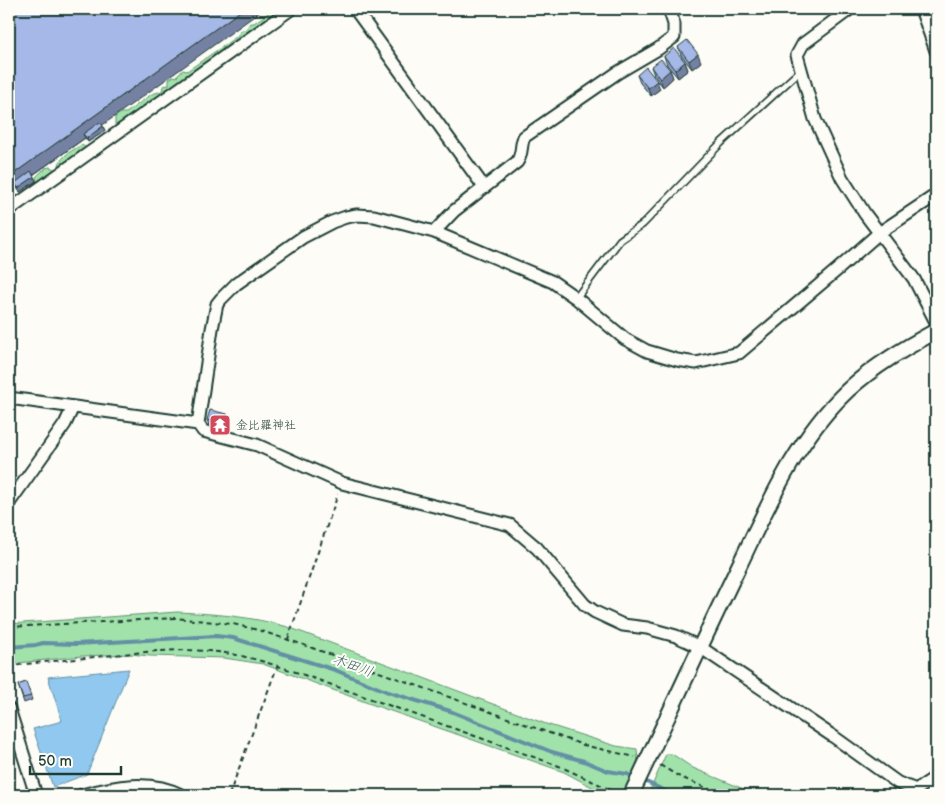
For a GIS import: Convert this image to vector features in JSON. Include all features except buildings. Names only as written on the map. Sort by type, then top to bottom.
[{"type":"street","points":[[9,210],[292,9]]},
{"type":"street","points":[[355,9],[484,187]]},
{"type":"street","points":[[434,232],[454,211],[518,162],[522,156],[524,137],[617,73],[658,49],[674,37],[674,24],[671,16],[675,9]]},
{"type":"street","points":[[850,9],[804,44],[797,55],[801,70],[815,119],[842,178],[879,233],[914,279],[936,322]]},
{"type":"street","points":[[921,9],[936,51]]},
{"type":"street","points":[[936,195],[879,233],[739,353],[696,362],[677,360],[647,351],[625,339],[576,298],[553,282],[434,232],[374,216],[346,216],[324,225],[304,237],[236,284],[221,298],[216,309],[198,424],[203,431],[257,446],[342,483],[510,525],[536,548],[585,605],[596,612],[623,626],[647,628],[676,636],[700,647],[834,737],[898,783],[916,790],[936,777]]},
{"type":"street","points":[[629,795],[647,762],[700,647],[791,460],[808,436],[849,390],[894,355],[936,331]]},
{"type":"street","points":[[9,398],[198,424]]},
{"type":"street","points":[[9,503],[64,424],[73,407]]},
{"type":"street","points":[[9,709],[36,795]]},
{"type":"street","points":[[82,795],[136,785],[162,788],[181,795]]},
{"type":"lane","points":[[576,298],[620,240],[643,224],[721,143],[801,70]]},
{"type":"path","points":[[288,639],[342,483]]},
{"type":"path","points":[[9,627],[175,618],[233,624],[288,639],[583,745],[647,762],[723,795]]},
{"type":"path","points":[[9,667],[137,652],[208,651],[244,657],[277,666],[559,766],[629,795]]},
{"type":"path","points":[[228,795],[277,666]]},
{"type":"green space","points":[[274,9],[287,9],[258,24],[246,35],[226,47],[216,59],[209,60],[194,70],[172,90],[163,93],[117,127],[115,125],[115,117],[121,113],[126,113],[152,94],[162,91],[163,86],[169,85],[169,79],[174,76],[177,77],[183,70],[187,71],[236,37],[250,23],[254,23]]},
{"type":"green space","points":[[82,145],[86,148],[85,151],[61,166],[59,165],[65,156]]},
{"type":"green space","points":[[50,167],[56,170],[28,191],[26,190],[37,181],[36,177],[45,168]]},
{"type":"green space","points":[[177,612],[233,616],[288,627],[546,724],[616,746],[637,749],[638,761],[623,795],[607,795],[564,772],[263,664],[224,658],[130,654],[82,656],[9,664],[9,624]]},
{"type":"green space","points":[[666,754],[672,754],[693,768],[758,795],[648,795]]},
{"type":"water","points":[[129,669],[87,774],[53,787],[33,729],[62,721],[48,677]]},
{"type":"waterway","name":"木田川","points":[[9,647],[43,643],[76,644],[216,636],[233,638],[335,670],[388,692],[450,711],[552,752],[584,761],[608,771],[635,777]]},
{"type":"waterway","name":"木田川","points":[[642,780],[674,795]]},
{"type":"place","name":"金比羅神社","points":[[220,425]]}]
